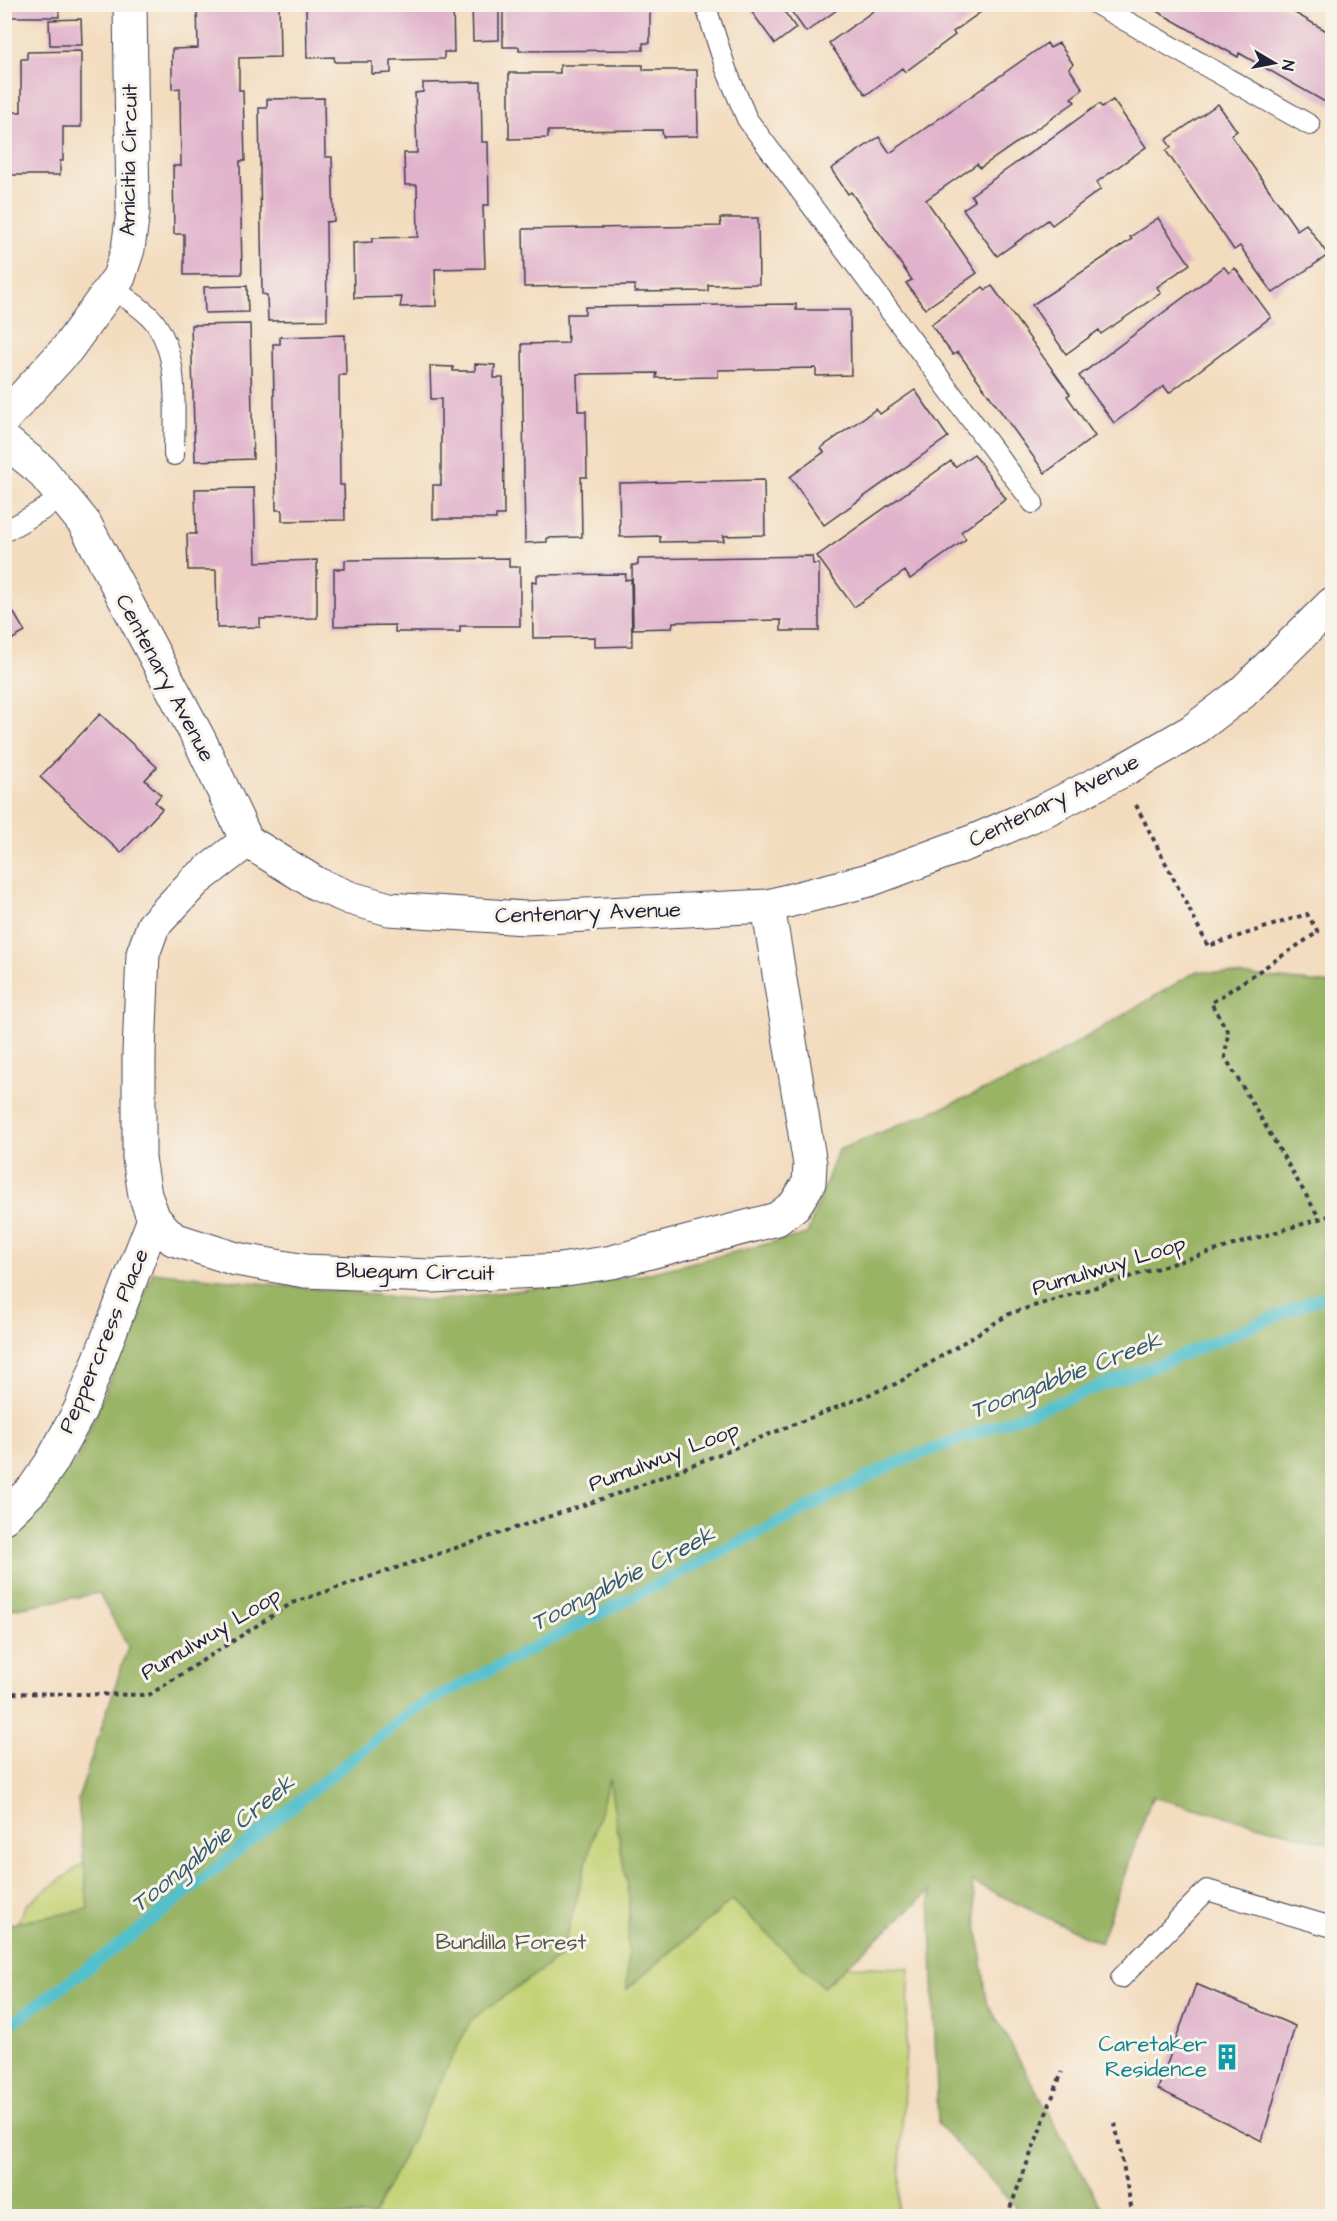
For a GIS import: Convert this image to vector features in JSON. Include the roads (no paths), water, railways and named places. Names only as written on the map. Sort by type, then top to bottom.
[{"type":"street","name":"Amicitia Circuit","points":[[4,418],[67,349],[113,288],[119,278],[128,249],[133,212],[130,4]]},
{"type":"street","name":"Centenary Avenue","points":[[4,440],[41,470],[85,524],[201,743],[247,841],[318,884],[350,898],[389,909],[525,918],[768,906],[869,880],[974,841],[1047,809],[1120,772],[1192,731],[1242,693],[1332,604]]},
{"type":"street","name":"Bluegum Circuit","points":[[247,841],[195,881],[153,926],[143,954],[139,1053],[139,1158],[145,1195],[154,1219],[172,1239],[236,1259],[305,1271],[432,1276],[560,1270],[612,1262],[777,1220],[795,1205],[809,1183],[810,1164],[768,906]]},
{"type":"street","name":"Peppercress Place","points":[[4,1517],[34,1488],[51,1463],[80,1410],[154,1219]]},
{"type":"lane","points":[[705,4],[726,69],[747,119],[1034,503]]},
{"type":"lane","points":[[1095,4],[1310,125]]},
{"type":"lane","points":[[113,288],[153,320],[173,363],[174,455]]},
{"type":"lane","points":[[4,532],[63,498]]},
{"type":"lane","points":[[1121,1978],[1207,1890],[1332,1927]]},
{"type":"waterway","name":"Toongabbie Creek","points":[[4,2029],[137,1932],[414,1709],[891,1465],[1170,1360],[1332,1293]]},
{"type":"place","name":"Caretaker Residence","points":[[1227,2057]]},
{"type":"park label","name":"Bundilla Forest","points":[[511,1942]]}]
